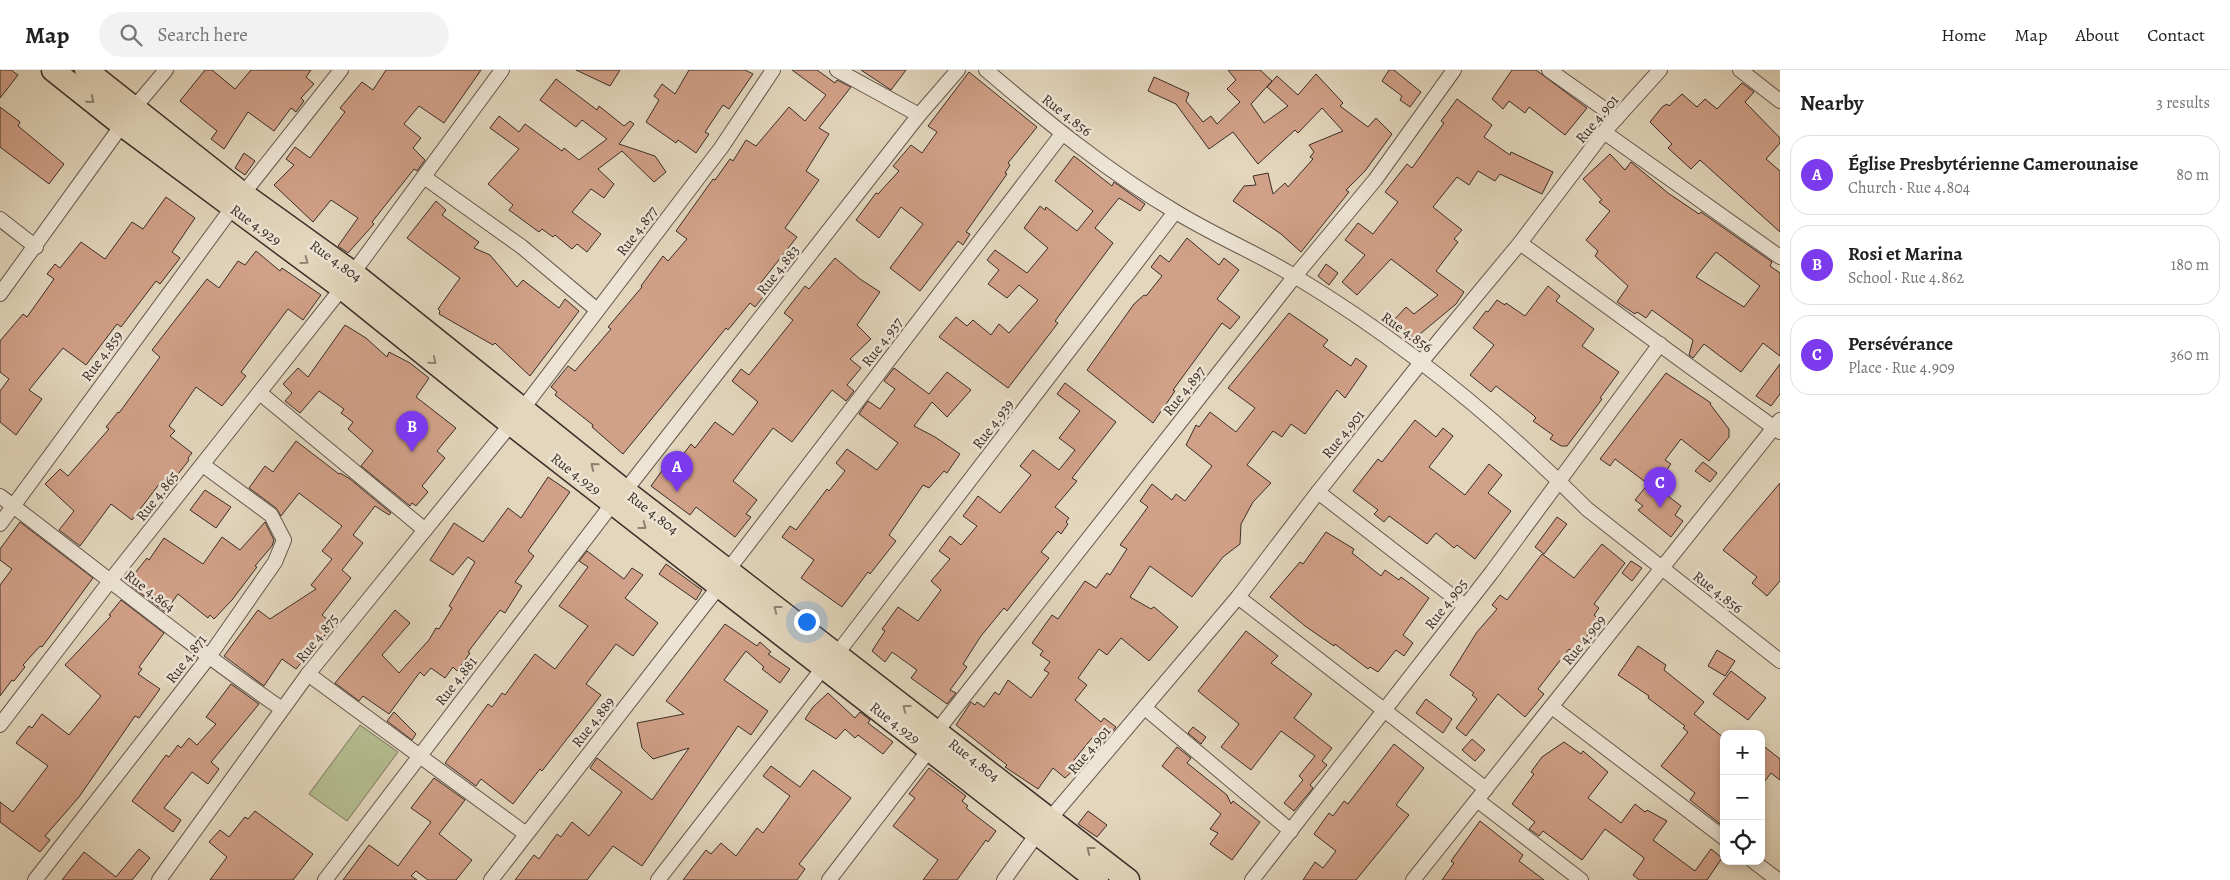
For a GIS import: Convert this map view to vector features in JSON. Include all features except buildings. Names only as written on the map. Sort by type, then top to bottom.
[{"type":"main road","points":[[53,70],[128,117]]},
{"type":"main road","name":"Rue 4.804","points":[[86,70],[128,117],[238,201],[348,281],[619,497],[1044,827],[1128,880]]},
{"type":"main road","points":[[1044,827],[1097,880]]},
{"type":"street","points":[[0,294],[36,247],[128,117],[166,70]]},
{"type":"street","name":"Rue 4.859","points":[[0,524],[238,201],[341,70]]},
{"type":"street","name":"Rue 4.865","points":[[0,726],[110,581],[348,281],[502,70]]},
{"type":"street","name":"Rue 4.877","points":[[517,416],[720,148],[773,70]]},
{"type":"street","points":[[837,70],[919,115]]},
{"type":"street","name":"Rue 4.883","points":[[619,497],[919,115],[958,70]]},
{"type":"street","name":"Rue 4.856","points":[[986,70],[1062,134],[1176,212],[1295,276],[1422,361],[1560,482],[1587,509],[1780,661]]},
{"type":"street","name":"Rue 4.897","points":[[829,880],[933,741],[1295,276],[1375,180],[1454,70]]},
{"type":"street","points":[[1549,70],[1617,118]]},
{"type":"street","name":"Rue 4.901","points":[[1004,880],[1044,827],[1238,597],[1422,361],[1520,243],[1604,132],[1660,70]]},
{"type":"street","points":[[1740,70],[1780,101]]},
{"type":"street","points":[[1604,132],[1780,257]]},
{"type":"street","name":"Rue 4.937","points":[[724,578],[1062,134]]},
{"type":"street","points":[[424,177],[522,247],[597,310]]},
{"type":"street","name":"Rue 4.939","points":[[658,880],[830,662],[1176,212]]},
{"type":"street","points":[[0,219],[36,247]]},
{"type":"street","points":[[1520,243],[1778,427]]},
{"type":"street","name":"Rue 4.905","points":[[1252,880],[1560,482],[1660,344]]},
{"type":"street","points":[[260,393],[425,530]]},
{"type":"street","name":"Rue 4.875","points":[[159,880],[308,674],[517,416]]},
{"type":"street","name":"Rue 4.909","points":[[1413,880],[1778,427]]},
{"type":"street","name":"Rue 4.871","points":[[35,880],[208,658],[275,562],[284,540],[271,515],[202,465]]},
{"type":"street","points":[[1318,492],[1465,606]]},
{"type":"street","name":"Rue 4.864","points":[[0,496],[208,658],[282,709]]},
{"type":"street","name":"Rue 4.881","points":[[325,880],[619,497]]},
{"type":"street","name":"Rue 4.889","points":[[491,880],[724,578]]},
{"type":"street","points":[[1238,597],[1486,789]]},
{"type":"street","points":[[308,674],[526,834]]},
{"type":"street","points":[[1552,707],[1720,835]]},
{"type":"street","points":[[1145,708],[1291,831]]},
{"type":"street","points":[[1477,800],[1581,880]]},
{"type":"street","points":[[1759,865],[1778,880]]},
{"type":"green space","points":[[360,725],[398,752],[347,821],[309,794]]},
{"type":"place","name":"Rosi et Marina","points":[[412,452]]},
{"type":"place","name":"Église Presbytérienne Camerounaise","points":[[677,492]]},
{"type":"place","name":"Persévérance","points":[[1660,508]]}]
